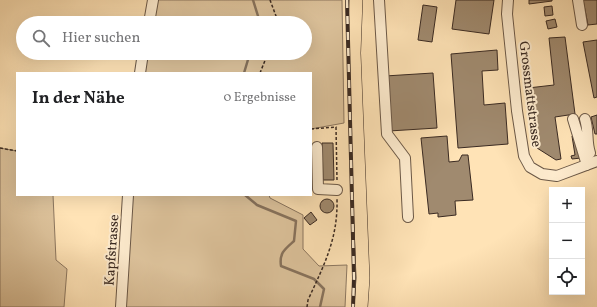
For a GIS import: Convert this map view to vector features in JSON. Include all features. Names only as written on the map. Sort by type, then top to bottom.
[{"type":"main road","points":[[356,0],[354,53],[363,278],[361,307]]},
{"type":"street","points":[[150,16],[153,0]]},
{"type":"street","points":[[379,0],[387,134],[405,158],[408,217]]},
{"type":"street","name":"Grossmattstrasse","points":[[508,0],[507,14],[517,111],[524,156],[530,167],[542,174],[557,176],[592,162]]},
{"type":"street","points":[[578,0],[582,26]]},
{"type":"street","points":[[140,72],[142,60]]},
{"type":"street","points":[[573,119],[592,162]]},
{"type":"street","points":[[585,119],[589,131],[586,141],[592,162]]},
{"type":"street","points":[[317,147],[318,189],[337,190]]},
{"type":"street","name":"Kapfstrasse","points":[[121,307],[128,196]]},
{"type":"path","points":[[270,0],[276,16]]},
{"type":"path","points":[[260,72],[265,60]]},
{"type":"path","points":[[307,307],[308,300],[330,253],[338,216],[336,127],[312,129]]},
{"type":"path","points":[[0,148],[16,151]]},
{"type":"shaded area","points":[[153,0],[342,0],[344,123],[312,129],[312,72],[140,72],[142,60],[312,60],[312,16],[150,16]]},
{"type":"shaded area","points":[[0,148],[16,151],[16,196],[53,196],[56,260],[67,269],[64,307],[0,307]]},
{"type":"shaded area","points":[[128,196],[269,196],[270,198],[303,215],[303,249],[319,266],[347,265],[345,307],[121,307]]},
{"type":"building","points":[[456,0],[494,0],[489,34],[452,29]]},
{"type":"building","points":[[529,0],[552,0],[552,1],[529,4]]},
{"type":"building","points":[[583,0],[597,0],[597,24],[588,25]]},
{"type":"building","points":[[423,5],[437,7],[432,42],[418,40]]},
{"type":"building","points":[[552,6],[553,15],[545,16],[544,7]]},
{"type":"building","points":[[555,19],[557,27],[548,29],[546,21]]},
{"type":"building","points":[[565,37],[575,114],[555,117],[561,159],[556,160],[537,148],[528,88],[554,85],[549,38]]},
{"type":"building","points":[[597,40],[597,97],[594,98],[583,42]]},
{"type":"building","points":[[497,50],[498,70],[482,71],[484,105],[505,103],[508,144],[458,148],[451,54]]},
{"type":"building","points":[[433,73],[437,128],[389,131],[385,76]]},
{"type":"building","points":[[597,115],[597,134],[595,134],[591,117]]},
{"type":"building","points":[[575,135],[581,158],[572,159],[571,156],[575,155],[572,136]]},
{"type":"building","points":[[447,136],[449,162],[459,161],[462,155],[468,155],[473,200],[455,201],[456,215],[438,217],[438,213],[429,214],[421,138]]},
{"type":"building","points":[[322,143],[333,143],[334,180],[323,180]]},
{"type":"building","points":[[324,199],[330,199],[334,203],[334,209],[330,213],[324,213],[320,209],[320,203]]},
{"type":"building","points":[[311,212],[317,220],[310,225],[304,218]]},
{"type":"waterway","points":[[253,0],[258,16]]},
{"type":"waterway","points":[[244,72],[248,60]]},
{"type":"waterway","points":[[246,196],[257,205],[296,221],[294,241],[282,254],[281,266],[314,279],[324,289],[320,307]]},
{"type":"railway","points":[[347,0],[354,278],[353,307]]}]
